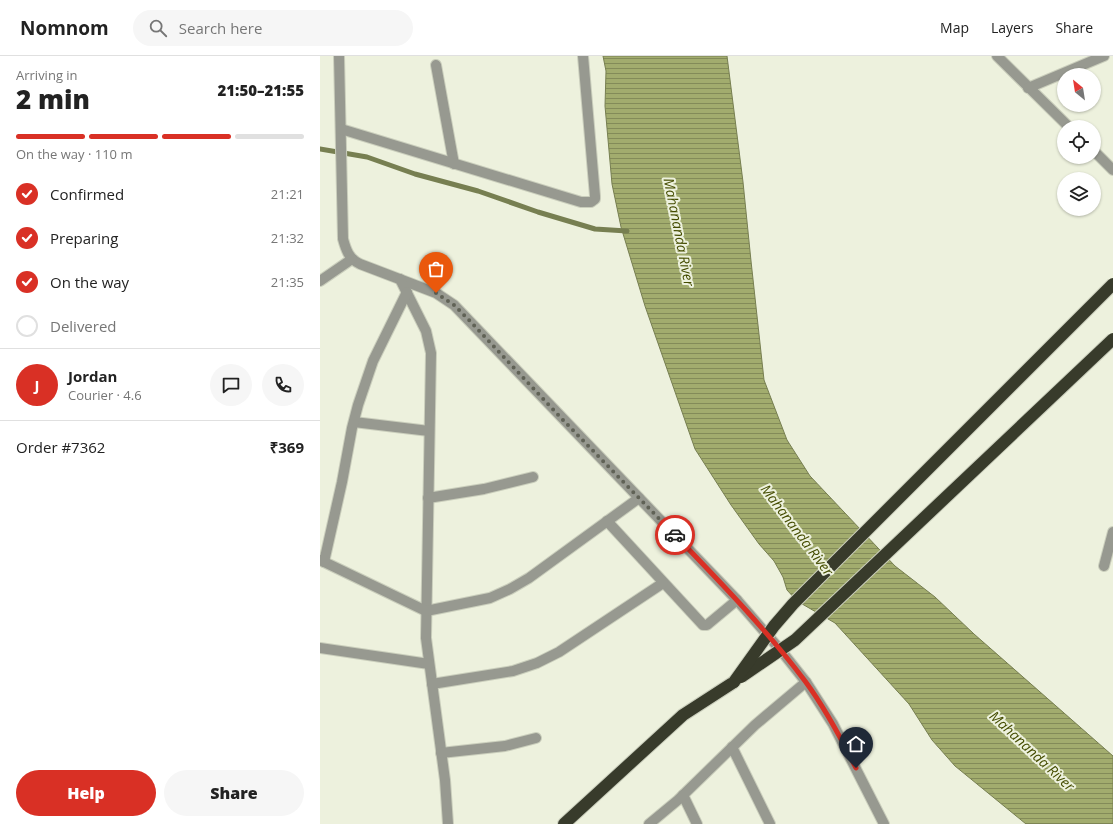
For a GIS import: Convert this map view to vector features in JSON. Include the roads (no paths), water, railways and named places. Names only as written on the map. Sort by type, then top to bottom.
[{"type":"highway","points":[[734,682],[774,626],[793,604],[1113,284]]},
{"type":"highway","points":[[564,824],[683,715],[795,640],[1113,339]]},
{"type":"street","points":[[339,56],[343,239],[346,249],[352,259],[360,264],[436,293],[454,305],[737,600],[806,682],[836,729],[884,824]]},
{"type":"street","points":[[341,131],[588,203],[593,201],[595,196],[583,56]]},
{"type":"street","points":[[997,56],[1062,120]]},
{"type":"street","points":[[1028,88],[1104,56]]},
{"type":"street","points":[[436,65],[454,164]]},
{"type":"street","points":[[1101,158],[1113,170]]},
{"type":"street","points":[[320,281],[352,259]]},
{"type":"street","points":[[400,279],[426,331],[431,352],[426,638],[445,780],[448,824]]},
{"type":"street","points":[[407,292],[373,361],[354,422],[342,482],[322,561],[426,611],[490,598],[510,589],[529,578],[639,498]]},
{"type":"street","points":[[354,422],[429,431]]},
{"type":"street","points":[[428,498],[484,489],[533,477]]},
{"type":"street","points":[[607,521],[700,623],[705,626],[737,600]]},
{"type":"street","points":[[1104,566],[1113,532]]},
{"type":"street","points":[[432,684],[513,671],[537,663],[560,652],[663,583]]},
{"type":"street","points":[[320,648],[429,664]]},
{"type":"street","points":[[649,824],[683,795],[754,725],[806,682]]},
{"type":"street","points":[[441,753],[506,746],[536,738]]},
{"type":"street","points":[[732,746],[770,824]]},
{"type":"street","points":[[683,795],[697,824]]},
{"type":"water","name":"Mahananda River","points":[[603,56],[727,56],[743,182],[764,380],[787,440],[810,476],[895,566],[935,597],[974,634],[1113,756],[1113,824],[1026,824],[955,766],[932,740],[909,704],[835,623],[797,601],[787,590],[783,577],[774,561],[759,544],[731,505],[695,449],[645,306],[621,227],[612,184],[605,106],[606,71]]},
{"type":"waterway","points":[[320,149],[367,157],[415,174],[478,191],[538,212],[595,229],[627,231]]}]
